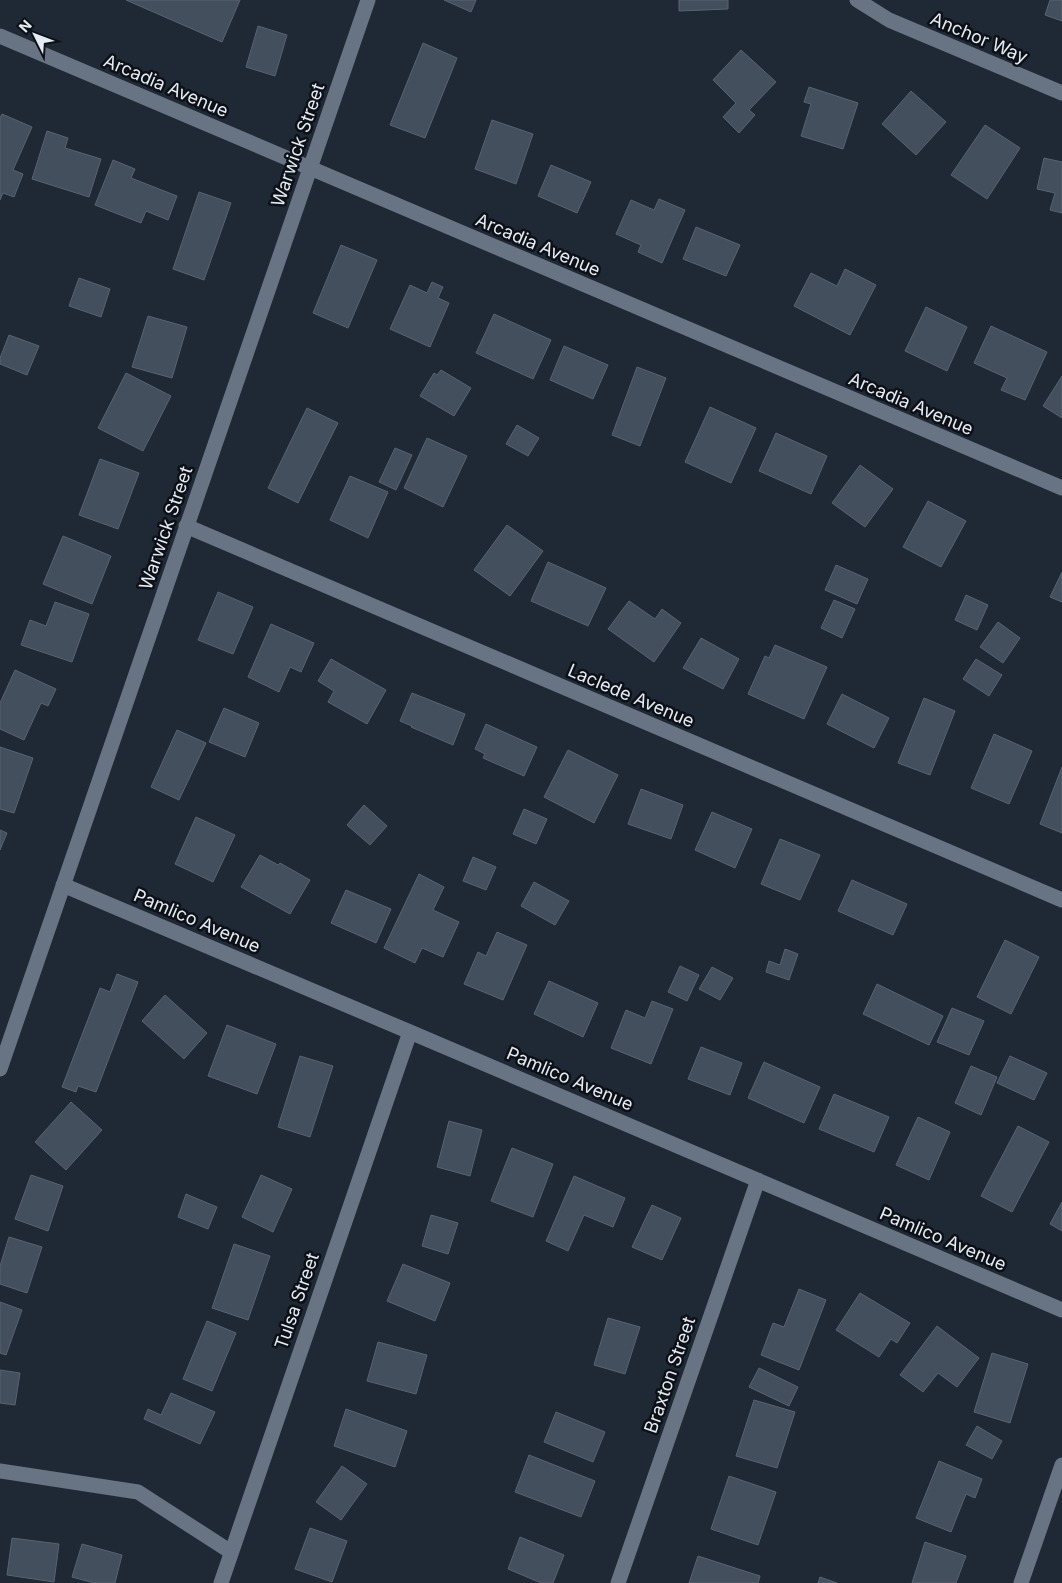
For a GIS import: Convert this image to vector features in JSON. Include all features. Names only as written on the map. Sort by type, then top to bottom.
[{"type":"street","name":"Warwick Street","points":[[0,1069],[368,0]]},
{"type":"street","name":"Anchor Way","points":[[857,0],[889,20],[1062,93]]},
{"type":"street","name":"Arcadia Avenue","points":[[0,36],[1062,488]]},
{"type":"street","name":"Laclede Avenue","points":[[186,526],[1062,900]]},
{"type":"street","name":"Pamlico Avenue","points":[[63,885],[1062,1310]]},
{"type":"street","name":"Tulsa Street","points":[[221,1583],[410,1032]]},
{"type":"street","name":"Braxton Street","points":[[618,1583],[758,1180]]},
{"type":"street","points":[[1021,1583],[1062,1465]]},
{"type":"street","points":[[0,1471],[138,1492],[231,1552]]},
{"type":"building","points":[[126,0],[240,0],[222,42]]},
{"type":"building","points":[[444,0],[476,0],[471,12]]},
{"type":"building","points":[[679,0],[728,0],[728,9],[679,11]]},
{"type":"building","points":[[1050,0],[1062,0],[1062,21],[1045,15]]},
{"type":"building","points":[[258,26],[287,35],[275,76],[246,67]]},
{"type":"building","points":[[423,43],[457,58],[425,138],[390,125]]},
{"type":"building","points":[[741,50],[776,82],[749,110],[755,115],[739,133],[723,117],[736,103],[713,80]]},
{"type":"building","points":[[809,87],[858,103],[843,149],[801,136],[811,104],[804,102]]},
{"type":"building","points":[[911,91],[946,122],[916,155],[882,124]]},
{"type":"building","points":[[2,114],[32,127],[13,170],[23,174],[14,197],[3,193],[0,200],[0,118]]},
{"type":"building","points":[[492,120],[533,134],[516,184],[475,169]]},
{"type":"building","points":[[985,125],[1020,148],[987,199],[951,175]]},
{"type":"building","points":[[47,131],[68,138],[65,148],[101,159],[89,197],[32,179]]},
{"type":"building","points":[[1044,158],[1062,162],[1062,213],[1050,210],[1055,193],[1037,189]]},
{"type":"building","points":[[113,160],[135,169],[131,178],[177,196],[168,220],[146,211],[141,223],[95,205]]},
{"type":"building","points":[[551,165],[591,182],[577,213],[538,196]]},
{"type":"building","points":[[199,192],[231,203],[204,280],[173,269]]},
{"type":"building","points":[[659,199],[685,210],[662,263],[638,252],[641,245],[616,234],[631,200],[654,210]]},
{"type":"building","points":[[696,227],[740,245],[726,276],[683,259]]},
{"type":"building","points":[[341,245],[377,260],[348,328],[313,313]]},
{"type":"building","points":[[845,269],[876,285],[850,335],[794,306],[811,273],[837,286]]},
{"type":"building","points":[[79,278],[110,289],[101,317],[69,306]]},
{"type":"building","points":[[432,282],[443,287],[438,298],[449,303],[430,347],[390,329],[410,285],[427,293]]},
{"type":"building","points":[[926,307],[967,327],[947,371],[905,351]]},
{"type":"building","points":[[494,314],[551,340],[533,379],[476,353]]},
{"type":"building","points":[[148,316],[187,327],[172,378],[132,367]]},
{"type":"building","points":[[991,326],[1047,352],[1025,400],[1001,390],[1007,378],[974,363]]},
{"type":"building","points":[[9,335],[39,346],[27,375],[0,364],[0,358]]},
{"type":"building","points":[[564,346],[608,365],[593,399],[550,380]]},
{"type":"building","points":[[637,367],[666,378],[640,446],[612,435]]},
{"type":"building","points":[[441,370],[471,388],[454,416],[420,396],[434,373],[437,375]]},
{"type":"building","points":[[126,373],[171,396],[143,451],[98,428]]},
{"type":"building","points":[[1062,376],[1062,418],[1043,406]]},
{"type":"building","points":[[710,407],[756,428],[731,483],[685,462]]},
{"type":"building","points":[[307,408],[338,423],[298,503],[268,488]]},
{"type":"building","points":[[517,425],[539,438],[528,456],[506,444]]},
{"type":"building","points":[[776,433],[827,456],[811,494],[759,471]]},
{"type":"building","points":[[427,438],[467,456],[443,507],[404,488]]},
{"type":"building","points":[[395,448],[412,455],[396,490],[379,482]]},
{"type":"building","points":[[100,459],[139,473],[118,529],[79,515]]},
{"type":"building","points":[[860,465],[893,489],[865,527],[832,503]]},
{"type":"building","points":[[350,476],[388,492],[368,538],[330,520]]},
{"type":"building","points":[[928,501],[966,521],[941,567],[903,547]]},
{"type":"building","points":[[507,525],[543,551],[510,596],[474,570]]},
{"type":"building","points":[[63,536],[111,556],[92,604],[43,584]]},
{"type":"building","points":[[548,562],[606,588],[588,626],[531,601]]},
{"type":"building","points":[[836,565],[868,579],[857,604],[825,590]]},
{"type":"building","points":[[1062,572],[1062,602],[1050,597]]},
{"type":"building","points":[[218,592],[253,607],[233,654],[198,640]]},
{"type":"building","points":[[966,595],[988,605],[977,630],[955,620]]},
{"type":"building","points":[[834,600],[855,609],[842,638],[821,628]]},
{"type":"building","points":[[629,601],[655,619],[662,609],[681,623],[654,662],[608,629]]},
{"type":"building","points":[[55,602],[89,614],[72,662],[21,645],[30,620],[46,626]]},
{"type":"building","points":[[998,622],[1020,638],[1003,663],[980,647]]},
{"type":"building","points":[[271,624],[314,643],[301,672],[290,667],[279,692],[248,677]]},
{"type":"building","points":[[701,638],[739,659],[723,689],[683,668]]},
{"type":"building","points":[[775,645],[827,667],[804,719],[748,694],[765,656],[769,658]]},
{"type":"building","points":[[331,659],[386,690],[367,724],[328,702],[334,691],[318,681]]},
{"type":"building","points":[[976,659],[1002,675],[989,696],[963,679]]},
{"type":"building","points":[[15,670],[56,689],[48,706],[41,703],[24,740],[0,729],[0,703]]},
{"type":"building","points":[[412,693],[465,714],[453,745],[400,721]]},
{"type":"building","points":[[842,694],[889,718],[874,748],[827,724]]},
{"type":"building","points":[[924,698],[955,711],[930,775],[898,763]]},
{"type":"building","points":[[224,708],[259,723],[245,757],[209,742]]},
{"type":"building","points":[[486,724],[537,747],[524,776],[483,758],[485,754],[475,749]]},
{"type":"building","points":[[177,730],[206,743],[179,800],[151,787]]},
{"type":"building","points":[[994,734],[1032,751],[1009,804],[971,788]]},
{"type":"building","points":[[0,747],[33,758],[14,813],[0,809]]},
{"type":"building","points":[[568,750],[618,775],[594,823],[544,797]]},
{"type":"building","points":[[1062,767],[1062,833],[1040,824]]},
{"type":"building","points":[[641,789],[683,805],[671,839],[628,824]]},
{"type":"building","points":[[364,805],[387,826],[370,845],[347,825]]},
{"type":"building","points":[[524,809],[547,819],[536,844],[513,834]]},
{"type":"building","points":[[712,812],[752,829],[735,868],[695,850]]},
{"type":"building","points":[[196,817],[235,835],[213,882],[175,864]]},
{"type":"building","points":[[0,830],[7,833],[0,850]]},
{"type":"building","points":[[780,839],[820,855],[800,900],[761,884]]},
{"type":"building","points":[[260,855],[278,865],[280,863],[310,880],[290,914],[241,887]]},
{"type":"building","points":[[473,857],[496,867],[486,890],[463,881]]},
{"type":"building","points":[[419,874],[444,887],[433,910],[459,922],[443,957],[422,948],[415,963],[384,948]]},
{"type":"building","points":[[852,880],[907,904],[893,935],[838,911]]},
{"type":"building","points":[[534,882],[569,901],[555,925],[521,906]]},
{"type":"building","points":[[346,890],[391,909],[376,943],[331,923]]},
{"type":"building","points":[[497,932],[527,945],[503,1000],[464,984],[478,952],[486,956]]},
{"type":"building","points":[[1005,940],[1039,957],[1011,1014],[977,997]]},
{"type":"building","points":[[785,949],[798,954],[789,980],[766,972],[769,961],[780,965]]},
{"type":"building","points":[[680,966],[699,975],[687,1001],[668,992]]},
{"type":"building","points":[[712,967],[733,978],[720,1000],[699,989]]},
{"type":"building","points":[[117,974],[138,982],[96,1092],[78,1086],[76,1092],[62,1087],[100,988],[110,992]]},
{"type":"building","points":[[549,981],[598,1003],[583,1037],[534,1014]]},
{"type":"building","points":[[877,984],[943,1016],[929,1045],[863,1014]]},
{"type":"building","points":[[165,995],[207,1033],[184,1059],[142,1021]]},
{"type":"building","points":[[652,1001],[673,1009],[651,1064],[611,1048],[626,1010],[645,1018]]},
{"type":"building","points":[[952,1008],[984,1021],[969,1055],[937,1042]]},
{"type":"building","points":[[227,1025],[276,1044],[257,1094],[208,1076]]},
{"type":"building","points":[[701,1047],[742,1063],[730,1095],[688,1079]]},
{"type":"building","points":[[300,1056],[333,1066],[310,1137],[278,1127]]},
{"type":"building","points":[[1010,1056],[1047,1073],[1034,1100],[997,1083]]},
{"type":"building","points":[[764,1062],[820,1087],[804,1123],[748,1098]]},
{"type":"building","points":[[971,1066],[997,1077],[981,1115],[955,1103]]},
{"type":"building","points":[[834,1094],[889,1117],[874,1152],[819,1129]]},
{"type":"building","points":[[71,1102],[102,1130],[66,1170],[35,1142]]},
{"type":"building","points":[[918,1117],[950,1132],[929,1180],[896,1165]]},
{"type":"building","points":[[449,1121],[482,1130],[470,1176],[437,1167]]},
{"type":"building","points":[[1018,1126],[1049,1142],[1012,1212],[981,1196]]},
{"type":"building","points":[[512,1148],[553,1164],[533,1217],[491,1201]]},
{"type":"building","points":[[31,1175],[63,1186],[48,1231],[15,1219]]},
{"type":"building","points":[[261,1175],[292,1189],[273,1232],[242,1217]]},
{"type":"building","points":[[574,1176],[625,1198],[613,1227],[584,1215],[568,1251],[546,1241]]},
{"type":"building","points":[[186,1194],[217,1207],[208,1229],[178,1217]]},
{"type":"building","points":[[1062,1202],[1062,1231],[1050,1224]]},
{"type":"building","points":[[652,1205],[681,1218],[662,1260],[632,1247]]},
{"type":"building","points":[[431,1215],[458,1223],[448,1254],[422,1246]]},
{"type":"building","points":[[9,1237],[42,1247],[27,1293],[0,1284],[0,1266]]},
{"type":"building","points":[[234,1244],[270,1256],[248,1320],[212,1308]]},
{"type":"building","points":[[403,1264],[450,1283],[435,1321],[387,1301]]},
{"type":"building","points":[[799,1289],[826,1300],[799,1370],[761,1355],[773,1323],[784,1327]]},
{"type":"building","points":[[860,1293],[910,1323],[897,1343],[891,1339],[879,1357],[836,1330]]},
{"type":"building","points":[[0,1302],[22,1310],[6,1355],[0,1353]]},
{"type":"building","points":[[608,1318],[640,1327],[625,1374],[594,1365]]},
{"type":"building","points":[[207,1321],[236,1333],[212,1391],[183,1379]]},
{"type":"building","points":[[937,1326],[979,1358],[957,1387],[938,1373],[923,1392],[900,1375]]},
{"type":"building","points":[[378,1342],[427,1355],[416,1394],[367,1381]]},
{"type":"building","points":[[992,1353],[1028,1364],[1010,1423],[974,1412]]},
{"type":"building","points":[[759,1368],[798,1387],[789,1406],[749,1387]]},
{"type":"building","points":[[0,1370],[20,1373],[15,1405],[0,1403]]},
{"type":"building","points":[[171,1393],[215,1412],[200,1444],[144,1419],[148,1409],[161,1415]]},
{"type":"building","points":[[754,1400],[795,1412],[777,1468],[736,1456]]},
{"type":"building","points":[[346,1409],[407,1431],[395,1467],[334,1446]]},
{"type":"building","points":[[556,1412],[605,1432],[593,1462],[544,1442]]},
{"type":"building","points":[[977,1426],[1002,1441],[992,1459],[966,1445]]},
{"type":"building","points":[[529,1455],[595,1481],[581,1517],[515,1492]]},
{"type":"building","points":[[939,1461],[982,1479],[975,1498],[966,1494],[951,1532],[916,1518]]},
{"type":"building","points":[[342,1466],[367,1484],[341,1520],[316,1502]]},
{"type":"building","points":[[729,1476],[776,1492],[758,1545],[711,1529]]},
{"type":"building","points":[[310,1528],[347,1541],[332,1582],[295,1569]]},
{"type":"building","points":[[520,1537],[564,1555],[553,1583],[541,1583],[508,1569]]},
{"type":"building","points":[[12,1538],[59,1544],[54,1582],[7,1575]]},
{"type":"building","points":[[925,1542],[966,1556],[956,1583],[912,1583]]},
{"type":"building","points":[[82,1544],[122,1555],[115,1583],[94,1583],[72,1577]]},
{"type":"building","points":[[698,1556],[760,1576],[758,1583],[689,1583]]},
{"type":"building","points":[[820,1577],[837,1583],[818,1583]]}]
